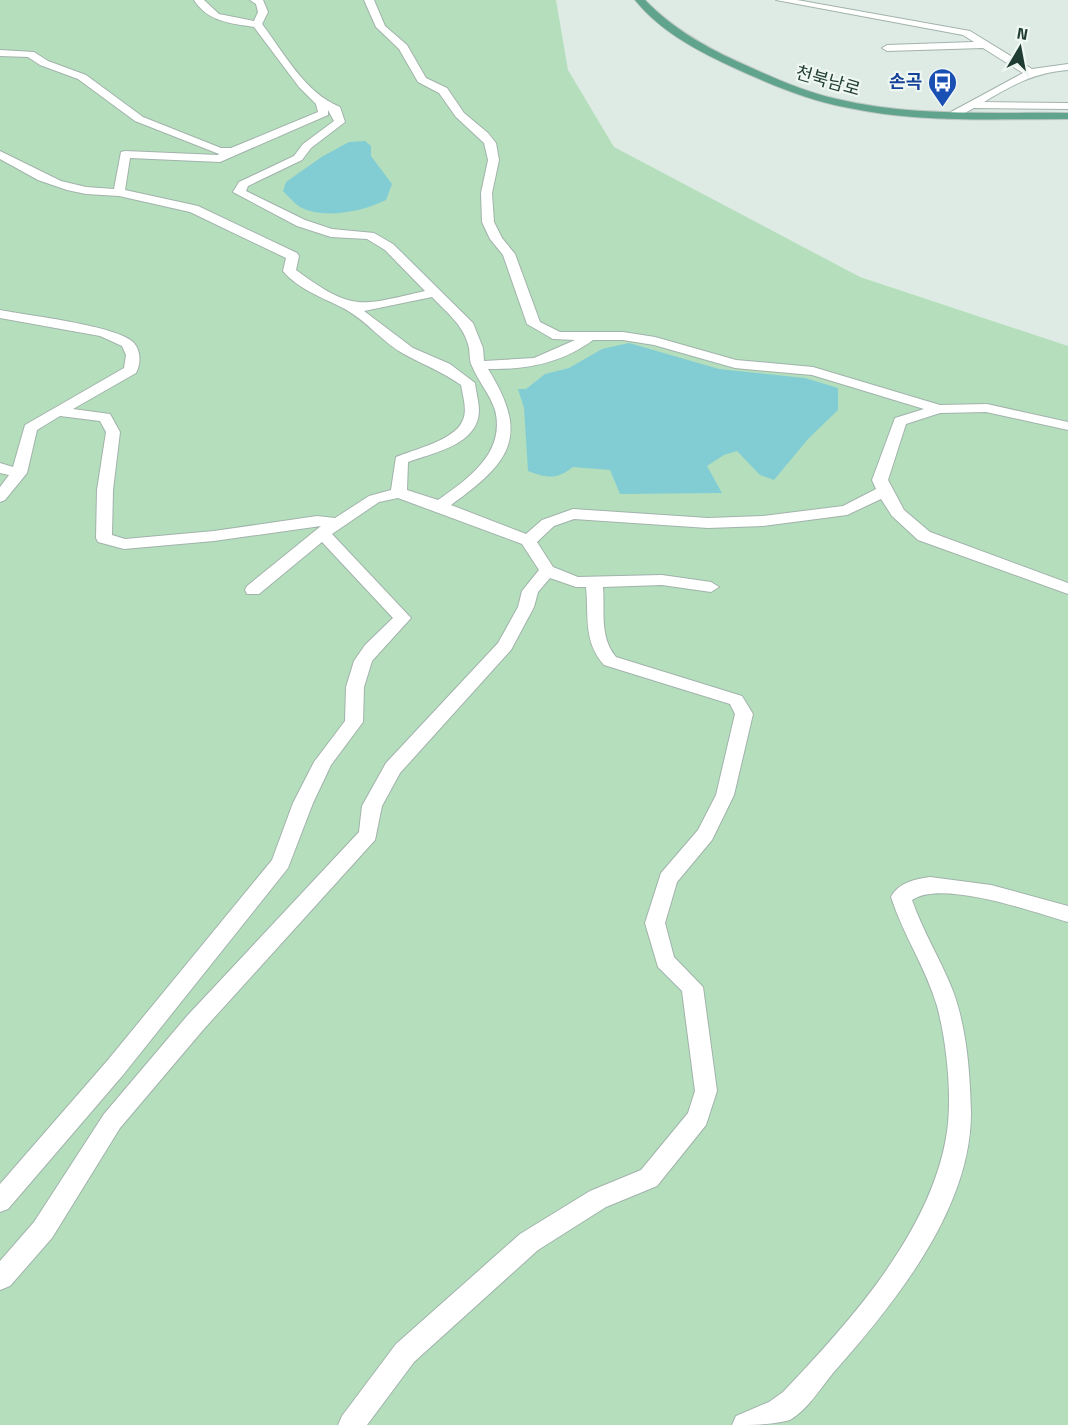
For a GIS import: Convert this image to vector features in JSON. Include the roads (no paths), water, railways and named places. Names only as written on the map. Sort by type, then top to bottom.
[{"type":"main road","name":"천북남로","points":[[640,0],[706,51],[761,77],[821,99],[867,108],[955,114],[1068,116]]},
{"type":"street","points":[[199,0],[209,13],[221,18],[257,24],[303,85],[321,103],[336,109],[340,122],[307,146],[298,158],[243,184],[238,192],[301,223],[331,233],[370,236],[389,247],[468,326],[476,348],[478,365],[491,384],[504,412],[502,443],[494,464],[440,506]]},
{"type":"street","points":[[255,0],[260,2],[263,12],[257,24]]},
{"type":"street","points":[[369,0],[381,27],[403,47],[422,80],[437,84],[447,92],[459,114],[489,141],[496,162],[488,180],[486,206],[489,228],[508,254],[534,324],[558,336],[588,338],[623,336],[655,341],[735,364],[813,372],[939,409]]},
{"type":"street","points":[[781,0],[966,33],[982,45],[1033,74]]},
{"type":"street","points":[[887,48],[982,45]]},
{"type":"street","points":[[0,53],[30,54],[44,63],[82,77],[139,119],[219,150],[232,151]]},
{"type":"street","points":[[955,114],[994,89],[1047,69],[1068,67]]},
{"type":"street","points":[[119,192],[125,154],[220,159],[232,151],[324,113],[321,103]]},
{"type":"street","points":[[972,105],[1068,106]]},
{"type":"street","points":[[0,154],[52,184],[72,190],[119,192],[195,209],[226,222],[293,256],[290,271],[309,286],[349,306],[408,351],[445,367],[468,383],[472,414],[467,429],[451,441],[401,460],[399,493]]},
{"type":"street","points":[[349,306],[373,305],[432,292]]},
{"type":"street","points":[[0,314],[104,333],[128,344],[132,355],[131,370],[30,428],[19,473],[0,497]]},
{"type":"street","points":[[478,365],[520,366],[561,355],[588,338]]},
{"type":"street","points":[[1068,426],[1022,418],[987,408],[939,409],[900,421],[880,480],[898,513],[924,536],[1068,589]]},
{"type":"street","points":[[0,1201],[115,1068],[281,863],[303,804],[323,762],[354,722],[352,706],[360,669],[368,653],[403,618],[330,528],[317,521],[214,536],[124,544],[104,538],[105,490],[112,432],[105,417],[59,412]]},
{"type":"street","points":[[0,468],[19,473]]},
{"type":"street","points":[[528,541],[548,523],[573,514],[708,523],[763,521],[847,510],[884,491]]},
{"type":"street","points":[[253,590],[330,528],[374,499],[399,493],[440,506],[528,541],[546,571],[576,582],[662,580],[711,587]]},
{"type":"street","points":[[0,1278],[43,1230],[112,1121],[195,1023],[368,835],[372,806],[393,768],[505,646],[526,607],[530,591],[546,571]]},
{"type":"street","points":[[351,1425],[405,1353],[529,1242],[598,1199],[649,1178],[698,1118],[706,1091],[692,987],[665,961],[654,923],[668,879],[705,836],[725,795],[744,714],[736,700],[610,661],[600,652],[594,627],[594,582]]},
{"type":"street","points":[[745,1425],[784,1408],[845,1341],[906,1262],[940,1196],[958,1136],[957,1070],[951,1022],[937,978],[907,920],[901,897],[917,886],[951,887],[1011,898],[1068,914]]},
{"type":"water","points":[[365,141],[371,146],[371,156],[392,184],[386,200],[367,208],[344,213],[320,213],[300,207],[283,191],[286,182],[323,156],[349,142]]},
{"type":"water","points":[[629,343],[719,369],[805,378],[838,388],[838,410],[808,439],[774,480],[760,475],[737,451],[724,455],[707,466],[722,493],[620,494],[610,470],[573,467],[557,476],[528,471],[524,408],[518,389],[526,389],[545,374],[569,368],[602,349]]},
{"type":"place","name":"손곡","points":[[943,108]]}]
